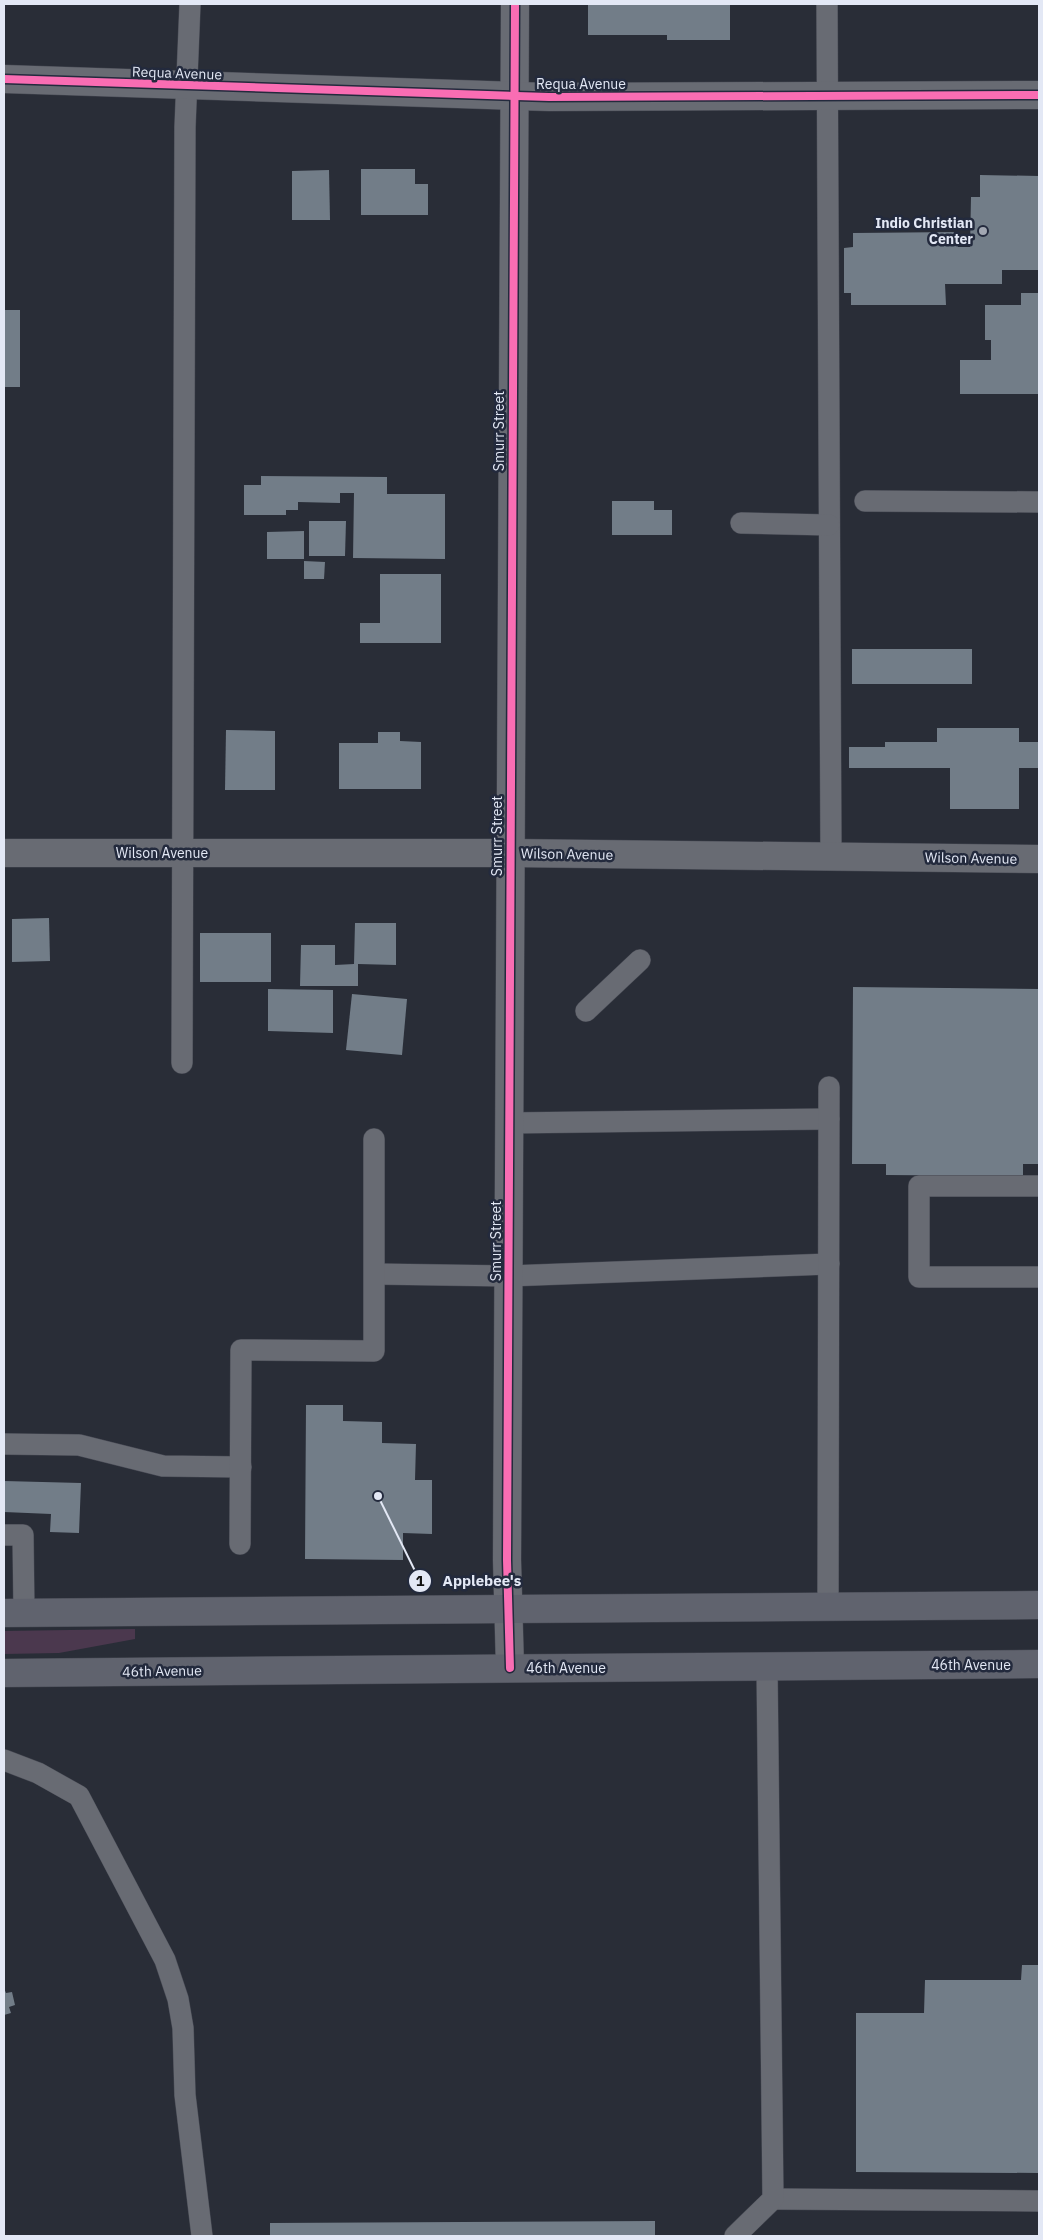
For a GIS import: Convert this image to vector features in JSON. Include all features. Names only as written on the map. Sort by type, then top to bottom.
[{"type":"main road","points":[[14,1612],[1039,1605]]},
{"type":"main road","name":"46th Avenue","points":[[4,1673],[1039,1664]]},
{"type":"street","name":"Smurr Street","points":[[510,1668],[507,1609],[508,1276],[515,4]]},
{"type":"street","name":"Requa Avenue","points":[[4,79],[513,96],[1039,95]]},
{"type":"street","name":"Wilson Avenue","points":[[4,853],[510,853],[1039,859]]},
{"type":"lane","points":[[182,1063],[186,86],[190,4]]},
{"type":"lane","points":[[827,4],[831,857]]},
{"type":"lane","points":[[865,501],[1039,502]]},
{"type":"lane","points":[[741,523],[829,525]]},
{"type":"lane","points":[[586,1010],[640,960]]},
{"type":"lane","points":[[828,1606],[829,1086]]},
{"type":"lane","points":[[509,1123],[829,1119]]},
{"type":"lane","points":[[240,1544],[241,1350],[374,1351],[374,1139]]},
{"type":"lane","points":[[1039,1186],[919,1186],[919,1277],[1039,1277]]},
{"type":"lane","points":[[375,1274],[508,1276],[829,1264]]},
{"type":"lane","points":[[4,1444],[79,1445],[163,1466],[241,1467]]},
{"type":"lane","points":[[4,1535],[23,1535],[14,1612]]},
{"type":"lane","points":[[767,1666],[773,2199]]},
{"type":"lane","points":[[4,1760],[38,1773],[79,1796],[168,1966],[178,1999],[183,2028],[185,2095],[202,2236]]},
{"type":"lane","points":[[735,2236],[773,2199],[1039,2200]]},
{"type":"shaded area","points":[[135,1629],[135,1639],[59,1653],[4,1654],[4,1631]]},
{"type":"building","points":[[588,4],[730,4],[730,40],[667,40],[667,35],[588,35]]},
{"type":"building","points":[[361,169],[415,169],[415,184],[428,184],[428,215],[361,215]]},
{"type":"building","points":[[329,170],[330,220],[292,220],[292,171]]},
{"type":"building","points":[[980,175],[1039,176],[1039,270],[1002,270],[1002,284],[945,284],[946,305],[851,305],[851,293],[844,293],[844,248],[853,247],[853,233],[958,232],[958,247],[970,247],[971,197],[980,197]]},
{"type":"building","points":[[1021,293],[1039,293],[1039,394],[960,394],[960,360],[991,360],[991,340],[985,340],[985,305],[1021,305]]},
{"type":"building","points":[[4,310],[20,310],[20,387],[4,387]]},
{"type":"building","points":[[261,476],[387,477],[387,494],[445,494],[445,559],[353,558],[354,493],[340,493],[340,503],[298,502],[298,510],[286,510],[286,515],[244,515],[244,485],[261,485]]},
{"type":"building","points":[[612,501],[654,501],[654,510],[672,510],[672,535],[612,535]]},
{"type":"building","points":[[309,521],[346,521],[345,556],[309,556]]},
{"type":"building","points":[[304,531],[304,559],[267,559],[267,532]]},
{"type":"building","points":[[304,561],[325,562],[324,579],[304,579]]},
{"type":"building","points":[[380,574],[441,574],[441,643],[360,643],[360,623],[380,623]]},
{"type":"building","points":[[852,649],[972,649],[972,684],[852,684]]},
{"type":"building","points":[[937,728],[1019,728],[1019,742],[1039,742],[1039,768],[1019,768],[1019,809],[950,809],[950,768],[849,768],[849,747],[885,747],[885,742],[937,742]]},
{"type":"building","points":[[226,730],[275,731],[275,790],[225,790]]},
{"type":"building","points":[[378,732],[400,732],[400,741],[421,742],[421,789],[339,789],[339,743],[378,743]]},
{"type":"building","points":[[49,918],[50,961],[12,962],[12,919]]},
{"type":"building","points":[[355,923],[396,923],[396,965],[358,964],[358,986],[300,986],[301,945],[335,945],[335,965],[354,964]]},
{"type":"building","points":[[200,933],[271,933],[271,982],[200,982]]},
{"type":"building","points":[[853,987],[1039,989],[1039,1164],[1023,1164],[1023,1176],[886,1175],[886,1164],[852,1164]]},
{"type":"building","points":[[268,989],[333,990],[333,1033],[268,1031]]},
{"type":"building","points":[[352,994],[407,999],[402,1055],[346,1050]]},
{"type":"building","points":[[306,1405],[343,1405],[343,1421],[382,1422],[382,1443],[416,1444],[415,1480],[432,1480],[432,1534],[403,1533],[403,1560],[305,1559]]},
{"type":"building","points":[[4,1481],[81,1483],[79,1533],[50,1532],[51,1514],[4,1512]]},
{"type":"building","points":[[1022,1965],[1039,1965],[1039,2173],[856,2172],[856,2013],[924,2013],[925,1980],[1021,1980]]},
{"type":"building","points":[[4,1988],[6,1993],[12,1992],[15,2005],[9,2007],[11,2013],[4,2015]]},
{"type":"building","points":[[655,2221],[655,2236],[270,2236],[270,2223]]},
{"type":"cycle path","points":[[510,1668],[507,1560],[515,4]]},
{"type":"cycle path","points":[[4,79],[549,97],[1039,95]]},
{"type":"place","name":"Indio Christian Center","points":[[983,231]]},
{"type":"place","name":"Applebee's","points":[[378,1496]]}]
